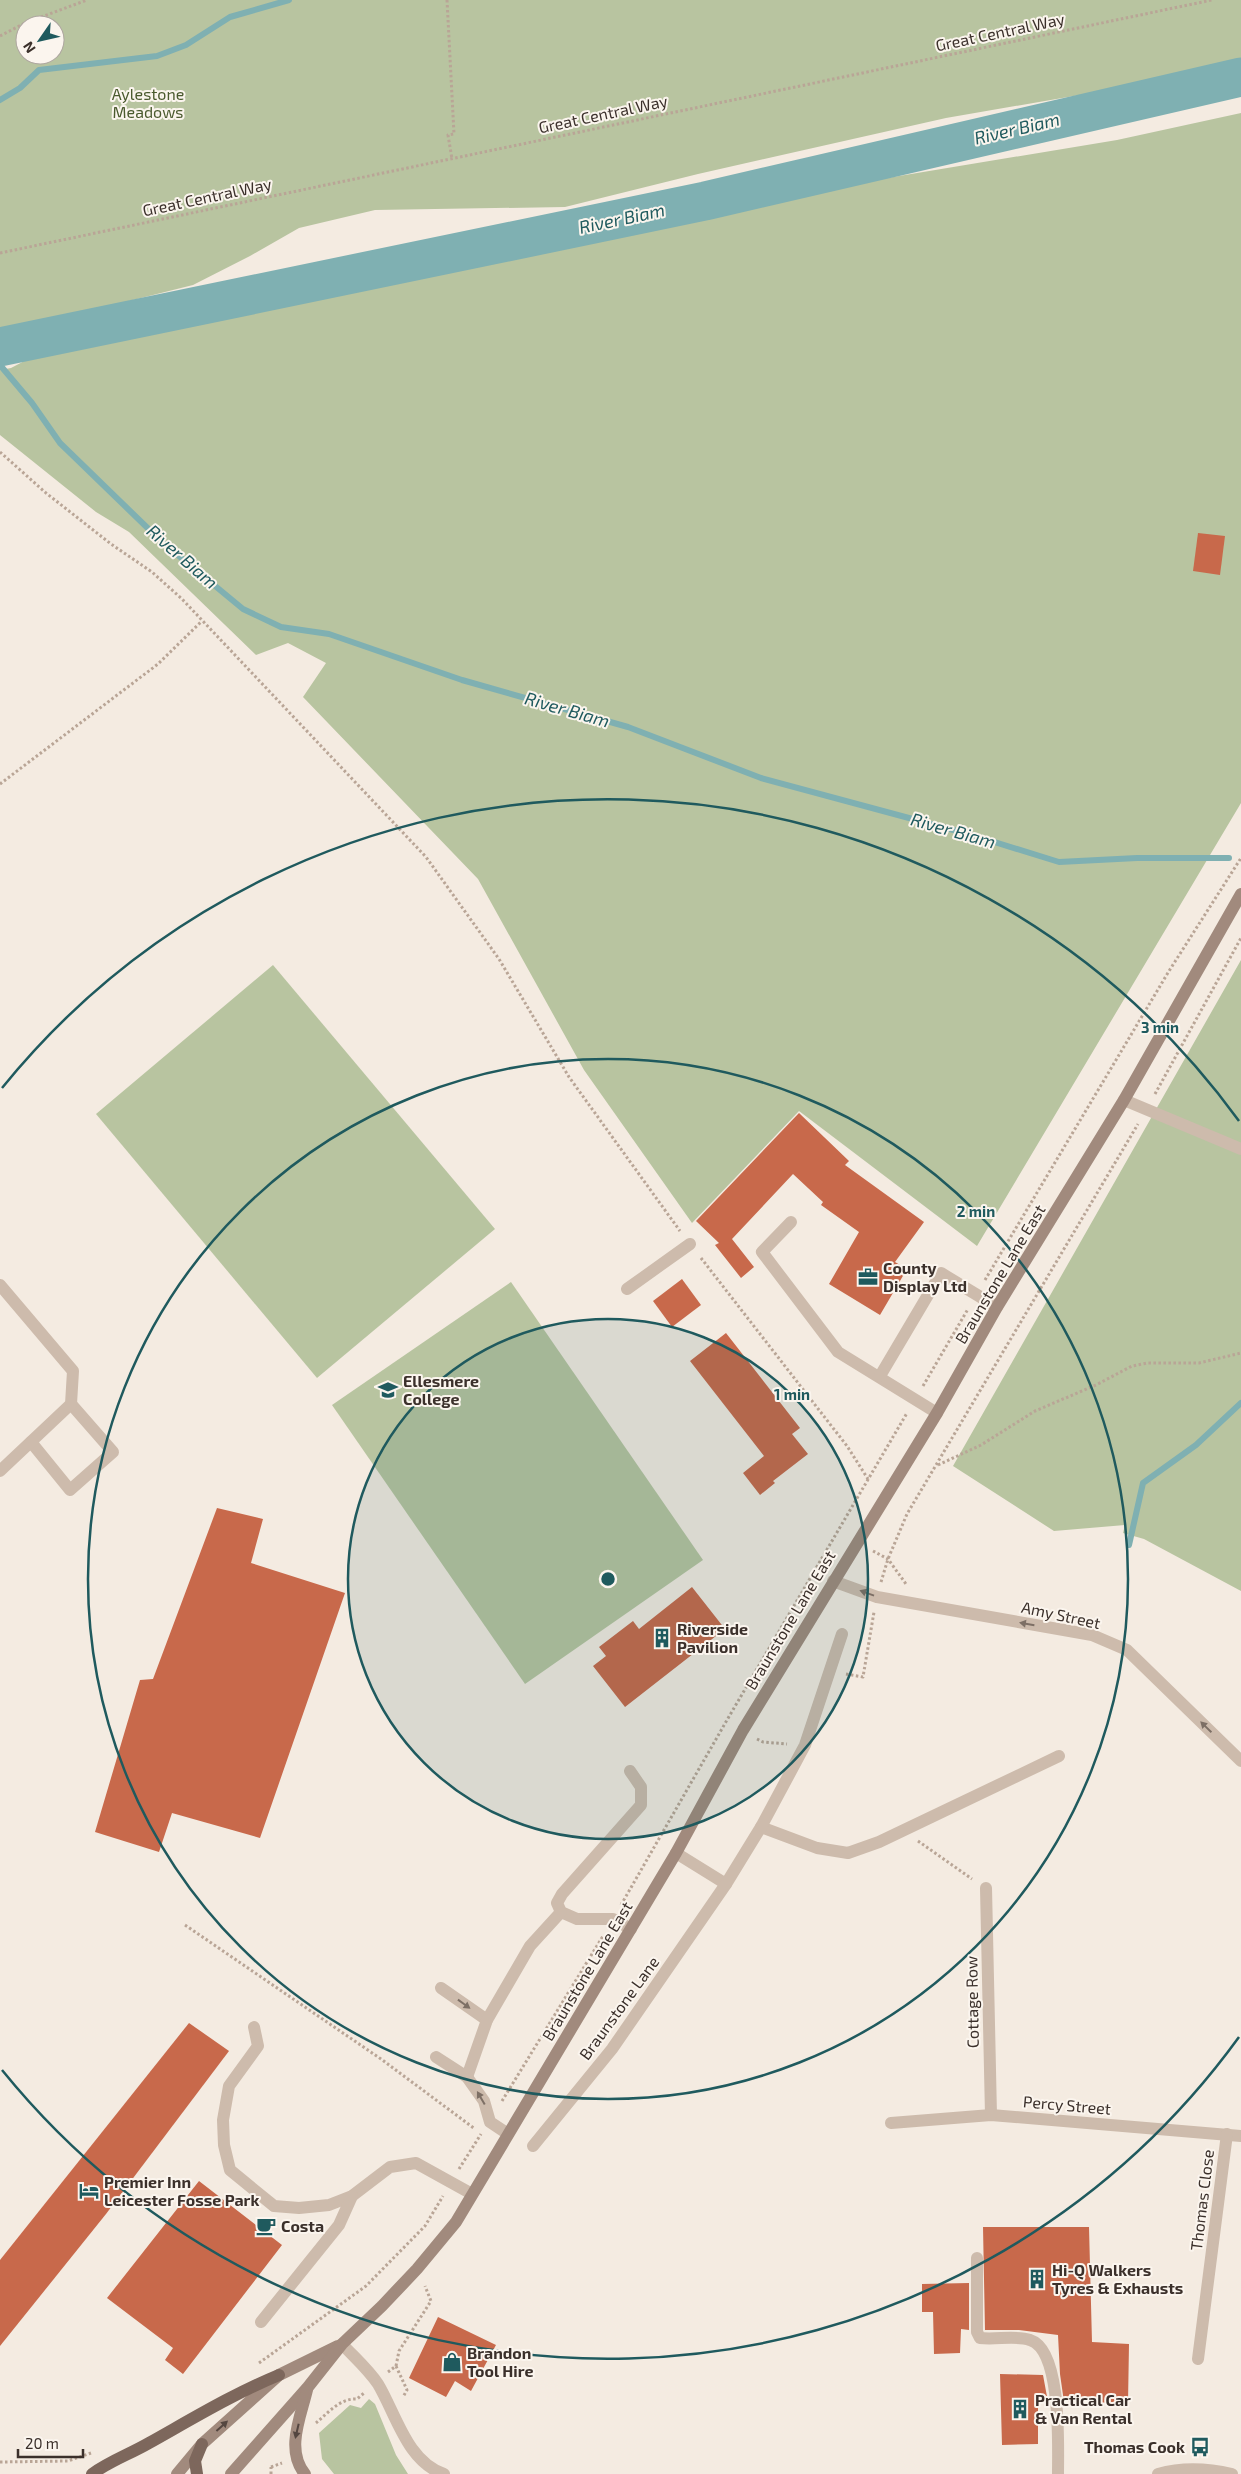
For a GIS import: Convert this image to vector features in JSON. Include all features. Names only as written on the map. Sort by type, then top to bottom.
[{"type":"main road","points":[[92,2474],[108,2463],[138,2449],[246,2388],[278,2374]]},
{"type":"main road","points":[[197,2474],[195,2461],[202,2444]]},
{"type":"street","name":"Braunstone Lane East","points":[[231,2474],[308,2388],[342,2344],[417,2269],[456,2222],[676,1853],[743,1730],[937,1413],[997,1307],[1124,1100],[1241,894]]},
{"type":"street","points":[[1124,1100],[1241,1149]]},
{"type":"street","points":[[791,1222],[762,1252],[838,1352],[880,1376],[937,1413]]},
{"type":"street","points":[[627,1289],[690,1244]]},
{"type":"street","points":[[880,1376],[941,1273],[997,1307]]},
{"type":"street","points":[[0,1285],[73,1372],[71,1404],[0,1471]]},
{"type":"street","points":[[31,1442],[70,1490],[113,1452],[71,1404]]},
{"type":"street","name":"Amy Street","points":[[833,1581],[877,1597],[1092,1635],[1127,1650],[1241,1761]]},
{"type":"street","name":"Braunstone Lane","points":[[533,2146],[612,2050],[726,1884],[761,1827],[805,1745],[831,1672],[842,1634]]},
{"type":"street","points":[[761,1827],[818,1848],[848,1852],[902,1831],[1059,1756]]},
{"type":"street","points":[[630,1771],[642,1786],[641,1805],[562,1894],[557,1903],[561,1912],[577,1919],[613,1919],[630,1929]]},
{"type":"street","points":[[676,1853],[726,1884]]},
{"type":"street","name":"Cottage Row","points":[[986,1888],[991,2115]]},
{"type":"street","points":[[467,2077],[487,2020],[530,1946],[561,1912]]},
{"type":"street","points":[[442,1988],[487,2020]]},
{"type":"street","points":[[254,2027],[258,2046],[229,2086],[222,2120],[224,2145],[230,2170],[274,2206],[298,2208],[329,2205],[352,2196],[390,2167],[416,2163],[452,2181],[472,2194]]},
{"type":"street","points":[[436,2057],[467,2077],[484,2101],[490,2122],[508,2134]]},
{"type":"street","name":"Percy Street","points":[[891,2123],[991,2115],[1241,2136]]},
{"type":"street","name":"Thomas Close","points":[[1198,2359],[1227,2134]]},
{"type":"street","points":[[261,2322],[339,2226],[352,2196]]},
{"type":"street","points":[[977,2258],[977,2332],[980,2338],[1029,2339],[1037,2343],[1051,2365],[1058,2440],[1058,2474]]},
{"type":"street","points":[[342,2344],[376,2382],[395,2414],[406,2440],[416,2453],[426,2465],[444,2474]]},
{"type":"street","name":"Braunstone Lane East","points":[[177,2474],[202,2444],[278,2374],[342,2344]]},
{"type":"street","points":[[305,2474],[296,2457],[294,2444],[308,2388]]},
{"type":"street","points":[[1158,2474],[1177,2469],[1211,2469],[1232,2474]]},
{"type":"path","points":[[0,36],[25,24],[87,0]]},
{"type":"path","points":[[447,0],[454,103],[454,134],[448,135],[452,159]]},
{"type":"path","name":"Great Central Way","points":[[0,253],[1212,0]]},
{"type":"path","points":[[0,452],[75,516],[152,572],[426,857],[498,959],[568,1077],[690,1244],[847,1446],[868,1479]]},
{"type":"path","points":[[0,784],[143,676],[202,622]]},
{"type":"path","points":[[254,2366],[271,2356],[366,2286],[425,2226],[613,1919],[837,1530],[976,1295],[1169,971],[1241,858]]},
{"type":"path","points":[[831,1672],[864,1677],[877,1597],[888,1559],[907,1514],[1146,1110],[1241,938]]},
{"type":"path","points":[[937,1466],[981,1445],[1035,1412],[1096,1385],[1132,1366],[1147,1362],[1199,1363],[1241,1353]]},
{"type":"path","points":[[837,1530],[888,1559],[922,1606]]},
{"type":"path","points":[[727,1720],[763,1742],[805,1745]]},
{"type":"path","points":[[902,1831],[986,1888]]},
{"type":"path","points":[[184,1925],[381,2059],[481,2134]]},
{"type":"path","points":[[310,2427],[341,2403],[349,2399],[357,2399],[396,2366],[399,2351],[431,2301],[417,2269]]},
{"type":"path","points":[[0,2462],[68,2461],[96,2451]]},
{"type":"path","points":[[271,2474],[271,2467],[296,2457]]},
{"type":"green space","name":"Aylestone Meadows","points":[[0,0],[1241,0],[1241,61],[1201,74],[946,118],[698,174],[565,207],[375,210],[299,228],[193,285],[89,311],[0,330]]},
{"type":"green space","points":[[1241,113],[1241,803],[977,1246],[799,1111],[692,1223],[584,1070],[478,879],[303,697],[326,663],[288,643],[256,655],[129,532],[96,512],[0,435],[0,370],[11,368],[57,344],[84,336],[159,322],[299,291],[388,276],[494,252],[562,250],[670,219],[735,210],[875,180],[1117,140]]},
{"type":"green space","points":[[1241,960],[1241,1591],[1144,1539],[1123,1533],[1125,1525],[1054,1531],[953,1466]]},
{"type":"green space","points":[[273,965],[495,1229],[317,1378],[96,1114]]},
{"type":"green space","points":[[511,1282],[703,1560],[525,1684],[332,1405]]},
{"type":"green space","points":[[369,2399],[375,2404],[396,2455],[408,2474],[334,2474],[322,2459],[319,2433],[350,2405],[361,2408]]},
{"type":"building","points":[[1198,533],[1225,536],[1220,575],[1193,571]]},
{"type":"building","points":[[799,1113],[849,1161],[845,1165],[924,1222],[895,1262],[907,1269],[880,1315],[829,1284],[859,1232],[821,1205],[823,1202],[793,1174],[732,1239],[754,1267],[741,1278],[715,1245],[719,1243],[696,1221]]},
{"type":"building","points":[[682,1279],[701,1305],[672,1327],[653,1301]]},
{"type":"building","points":[[726,1333],[800,1428],[792,1434],[808,1454],[773,1481],[775,1483],[760,1495],[743,1473],[764,1456],[690,1361]]},
{"type":"building","points":[[217,1508],[263,1519],[251,1563],[345,1593],[260,1838],[172,1813],[159,1852],[95,1832],[140,1680],[153,1679]]},
{"type":"building","name":"Riverside Pavilion","points":[[692,1587],[725,1629],[625,1707],[593,1666],[606,1656],[599,1647],[633,1621],[639,1629]]},
{"type":"building","points":[[189,2023],[229,2051],[106,2214],[0,2346],[0,2260]]},
{"type":"building","points":[[199,2181],[282,2245],[183,2374],[165,2360],[173,2348],[107,2298]]},
{"type":"building","name":"Hi-Q Walkers Tyres & Exhausts","points":[[983,2227],[1089,2227],[1092,2342],[1129,2344],[1128,2403],[1064,2402],[1058,2335],[1019,2330],[985,2330]]},
{"type":"building","points":[[969,2283],[969,2330],[961,2329],[960,2353],[934,2354],[933,2312],[922,2312],[922,2284]]},
{"type":"building","name":"Brandon Tool Hire","points":[[438,2317],[496,2345],[471,2391],[455,2381],[446,2397],[409,2378]]},
{"type":"building","name":"Practical Car & Van Rental","points":[[1000,2374],[1043,2375],[1048,2402],[1038,2402],[1038,2444],[1002,2445]]},
{"type":"waterway","points":[[0,100],[20,88],[39,70],[157,56],[186,45],[230,17],[289,0]]},
{"type":"waterway","name":"River Biam","points":[[0,347],[705,201],[1241,77]]},
{"type":"waterway","name":"River Biam","points":[[0,365],[32,403],[60,443],[162,542],[243,609],[281,627],[329,634],[462,680],[628,727],[761,778],[972,835],[1059,862],[1137,858],[1229,858]]},
{"type":"waterway","points":[[1129,1545],[1143,1483],[1196,1445],[1241,1403]]},
{"type":"place","name":"County Display Ltd","points":[[868,1277]]},
{"type":"place","name":"Ellesmere College","points":[[388,1390]]},
{"type":"place","name":"Riverside Pavilion","points":[[662,1638]]},
{"type":"place","name":"Premier Inn Leicester Fosse Park","points":[[89,2191]]},
{"type":"place","name":"Costa","points":[[266,2226]]},
{"type":"place","name":"Hi-Q Walkers Tyres & Exhausts","points":[[1037,2279]]},
{"type":"place","name":"Brandon Tool Hire","points":[[452,2362]]},
{"type":"place","name":"Practical Car & Van Rental","points":[[1020,2409]]},
{"type":"place","name":"Thomas Cook","points":[[1200,2447]]}]
